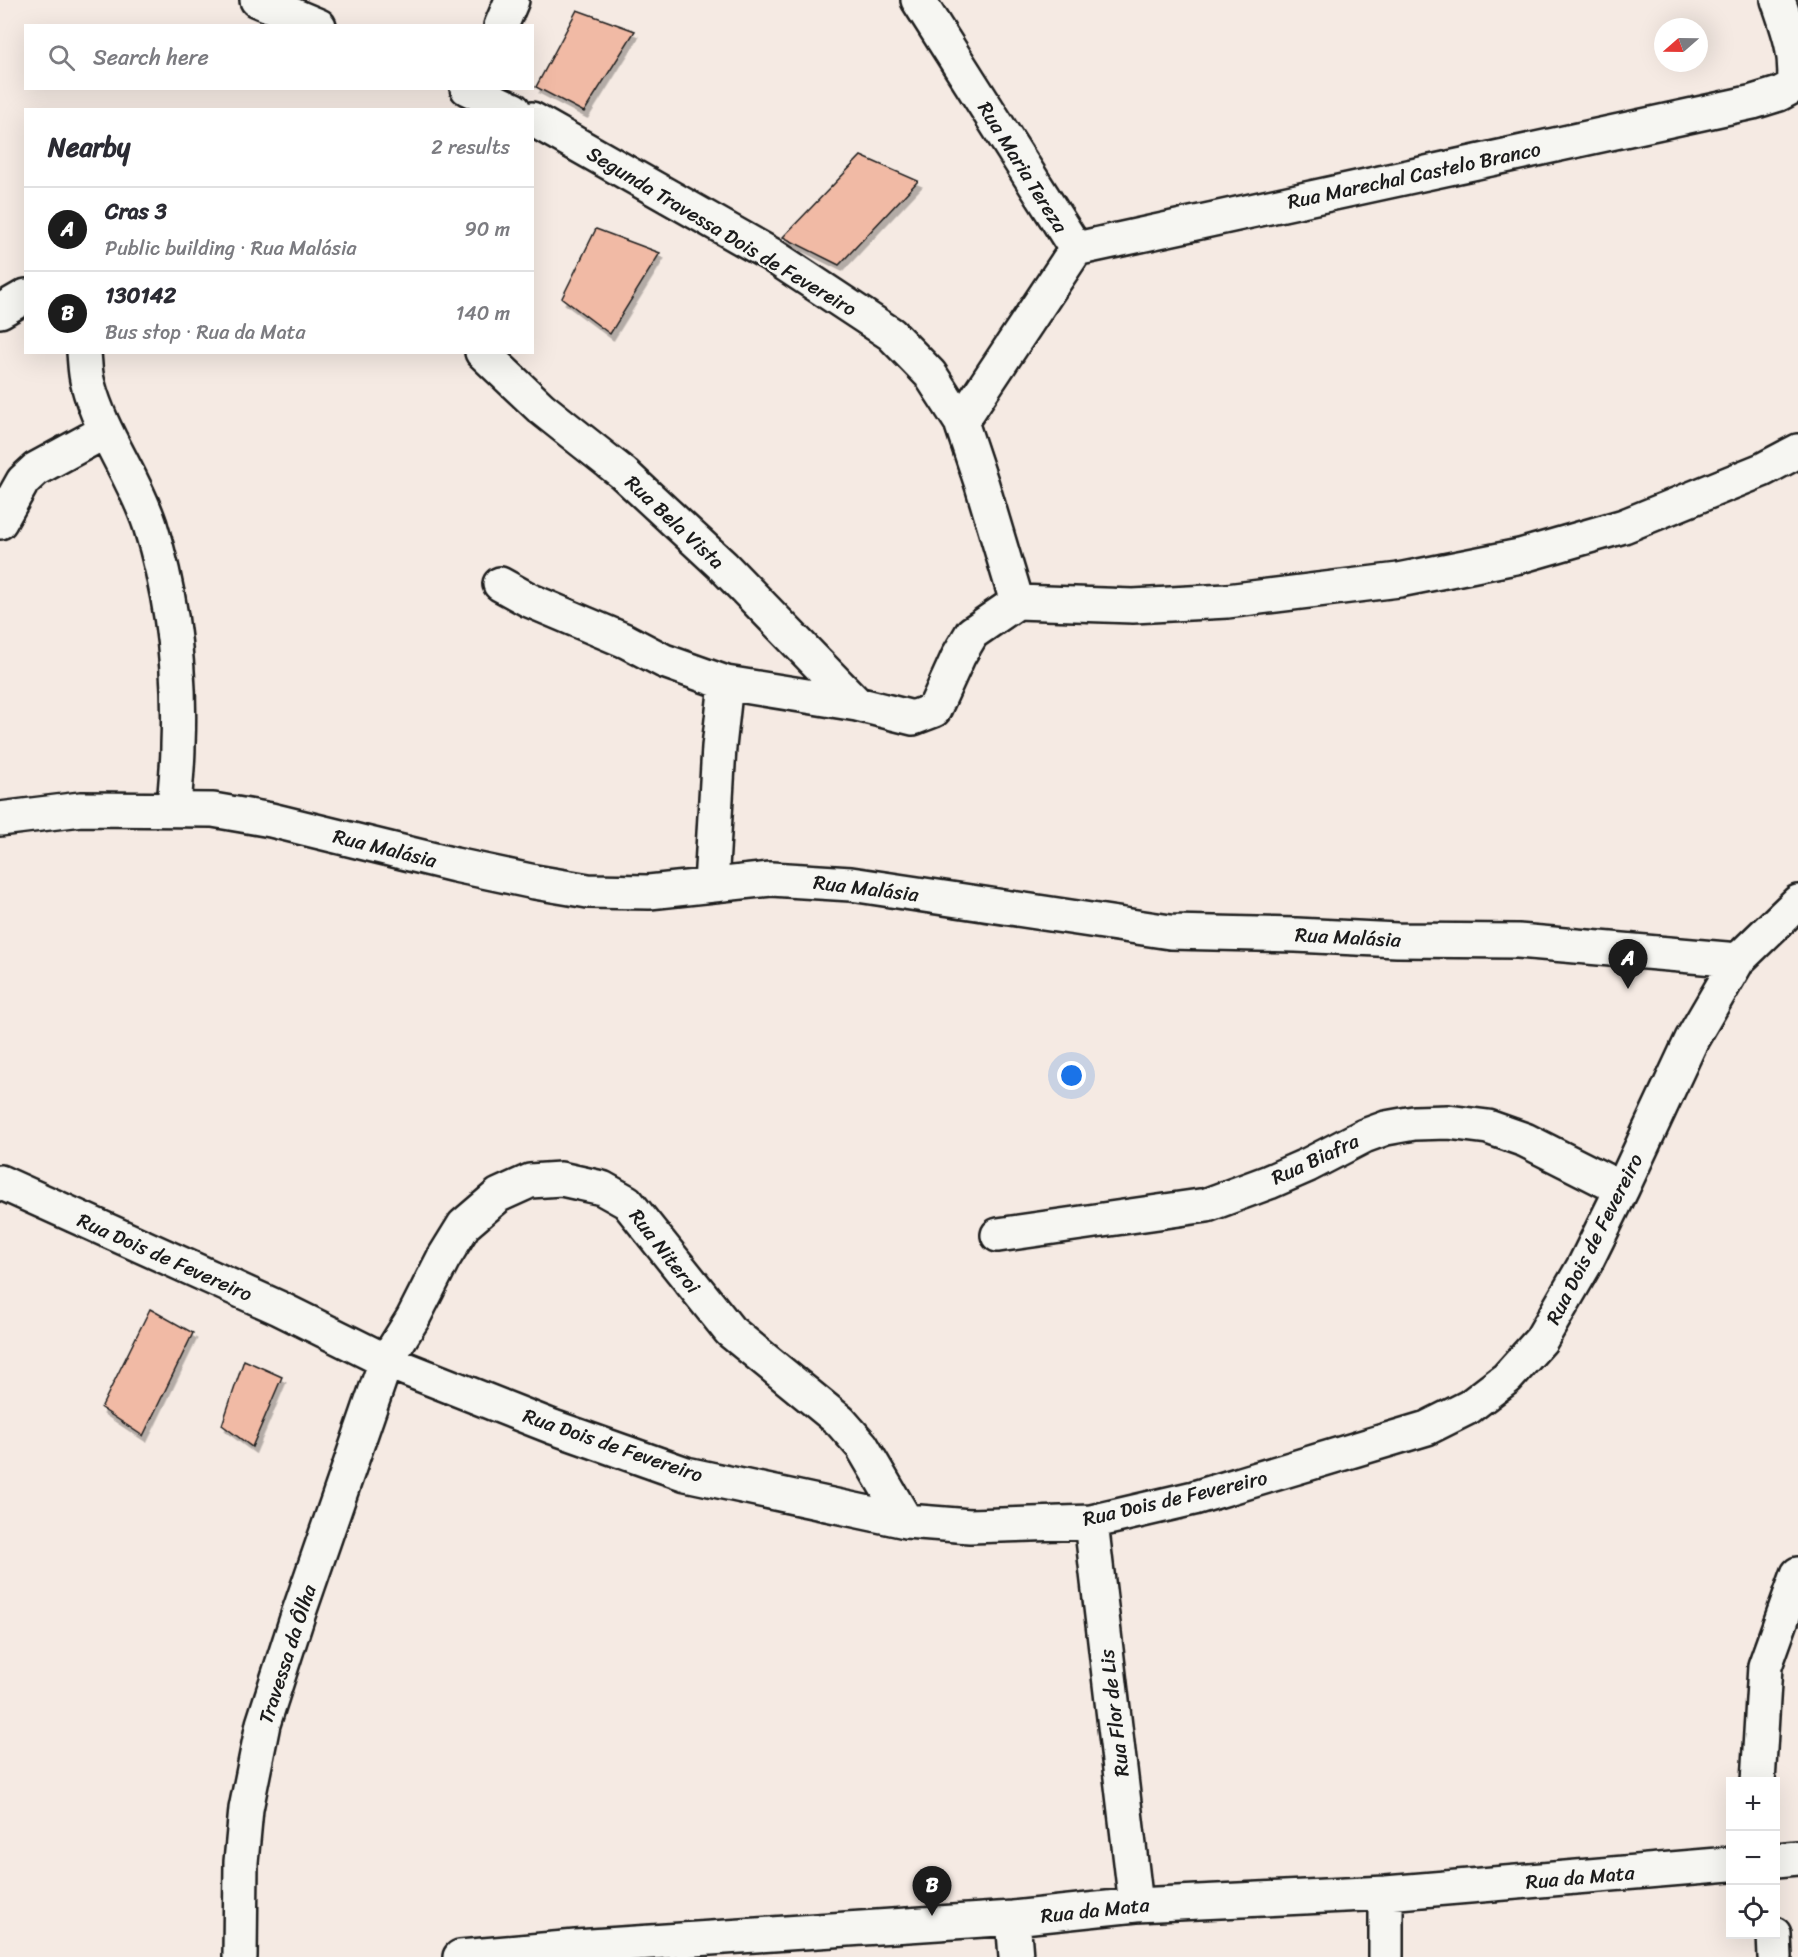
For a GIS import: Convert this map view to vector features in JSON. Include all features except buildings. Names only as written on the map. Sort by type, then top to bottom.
[{"type":"street","points":[[257,0],[314,24]]},
{"type":"street","points":[[502,24],[512,0]]},
{"type":"street","name":"Rua Maria Tereza","points":[[918,0],[1076,249],[961,422]]},
{"type":"street","name":"Rua Marechal Castelo Branco","points":[[1076,249],[1753,102],[1779,94],[1794,86],[1797,69],[1794,49],[1778,0]]},
{"type":"street","points":[[472,90],[510,108]]},
{"type":"street","name":"Segunda Travessa Dois de Fevereiro","points":[[534,120],[770,254],[891,334],[930,374],[961,422],[1017,602]]},
{"type":"street","points":[[0,311],[24,297]]},
{"type":"street","points":[[84,354],[87,383],[106,431],[132,478],[150,525],[168,595],[178,692],[178,746],[174,809]]},
{"type":"street","name":"Rua Bela Vista","points":[[484,354],[541,408],[624,474],[723,566],[857,704]]},
{"type":"street","points":[[0,522],[23,481],[36,469],[106,431]]},
{"type":"street","points":[[500,584],[530,600],[626,641],[664,661],[726,683],[857,704],[914,718],[934,710],[958,655],[972,633],[1017,602],[1132,606],[1227,601],[1399,580],[1520,556],[1624,526],[1762,470],[1798,451]]},
{"type":"street","points":[[711,885],[719,747],[726,683]]},
{"type":"street","name":"Rua Malásia","points":[[0,819],[81,809],[213,810],[272,820],[455,865],[588,891],[649,892],[771,879],[851,884],[1170,932],[1397,940],[1518,941],[1738,960]]},
{"type":"street","name":"Rua Dois de Fevereiro","points":[[0,1182],[279,1308],[386,1361],[553,1427],[686,1474],[906,1521],[970,1526],[1091,1522],[1194,1498],[1427,1428],[1469,1407],[1507,1378],[1541,1340],[1585,1264],[1692,1039],[1738,960],[1798,902]]},
{"type":"street","name":"Rua Biafra","points":[[998,1235],[1207,1204],[1269,1182],[1364,1136],[1386,1128],[1414,1123],[1448,1122],[1488,1127],[1525,1140],[1622,1189]]},
{"type":"street","name":"Rua Niteroi","points":[[386,1361],[413,1318],[443,1259],[464,1225],[499,1196],[530,1180],[561,1179],[602,1188],[627,1202],[730,1331],[840,1421],[862,1446],[906,1521]]},
{"type":"street","name":"Travessa da Ôlha","points":[[240,1957],[242,1852],[246,1809],[263,1724],[298,1615],[386,1361]]},
{"type":"street","name":"Rua Flor de Lis","points":[[1091,1522],[1137,1905]]},
{"type":"street","points":[[1758,1777],[1765,1666],[1798,1574]]},
{"type":"street","points":[[1780,1860],[1798,1858]]},
{"type":"street","name":"Rua da Mata","points":[[460,1957],[577,1952],[1013,1918],[1137,1905],[1386,1893],[1726,1864]]},
{"type":"street","points":[[1386,1893],[1386,1957]]},
{"type":"street","points":[[1013,1918],[1016,1957]]},
{"type":"street","points":[[1774,1939],[1775,1957]]},
{"type":"place","name":"Cras 3","points":[[1628,989]]},
{"type":"place","name":"130142","points":[[932,1916]]}]
